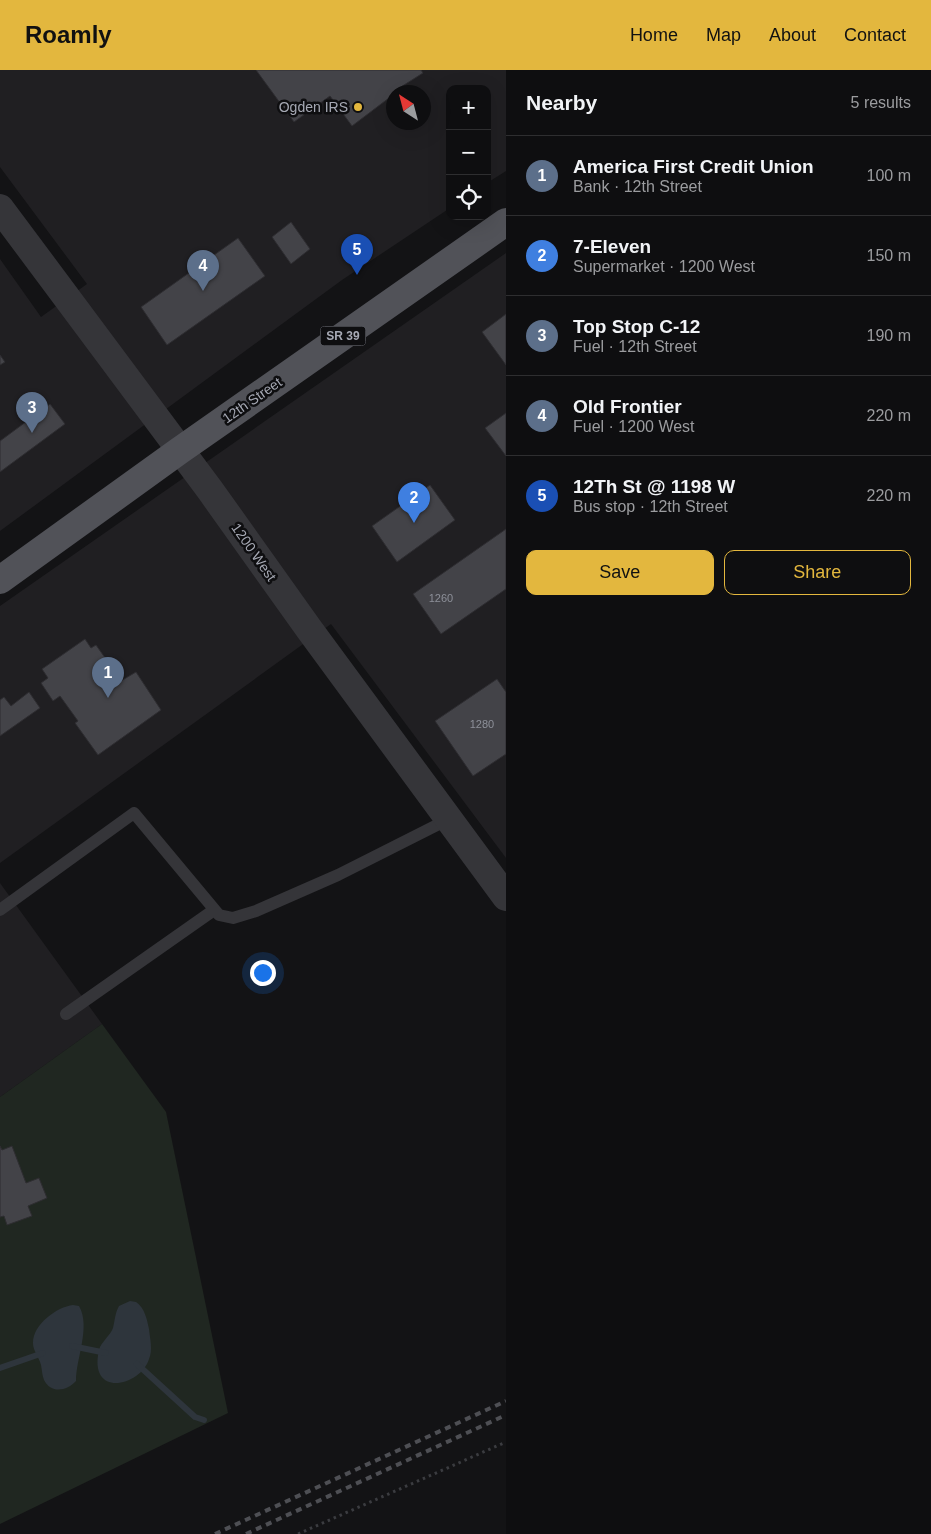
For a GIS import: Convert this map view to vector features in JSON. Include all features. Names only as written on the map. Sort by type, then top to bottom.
[{"type":"main road","name":"12th Street","points":[[0,580],[179,450],[506,222]]},
{"type":"street","name":"1200 West","points":[[0,208],[506,897]]},
{"type":"lane","points":[[0,910],[134,812],[214,910],[219,915],[233,918],[256,911],[338,875],[449,819]]},
{"type":"lane","points":[[66,1014],[214,910]]},
{"type":"path","points":[[298,1534],[506,1442]]},
{"type":"shaded area","points":[[0,70],[506,70],[506,171],[491,180],[491,85],[446,85],[446,211],[342,280],[0,531],[0,259],[41,317],[87,284],[0,167]]},
{"type":"shaded area","points":[[506,253],[506,858],[331,624],[0,863],[0,606]]},
{"type":"shaded area","points":[[0,883],[102,1024],[0,1097]]},
{"type":"shaded area","points":[[102,1024],[166,1112],[228,1413],[0,1524],[0,1097]]},
{"type":"shaded area","points":[[130,1301],[136,1302],[142,1307],[145,1314],[149,1329],[150,1356],[144,1368],[136,1376],[127,1381],[108,1382],[101,1376],[98,1366],[99,1350],[113,1328],[119,1306]]},
{"type":"shaded area","points":[[73,1305],[79,1306],[84,1323],[76,1381],[68,1387],[59,1390],[51,1387],[44,1380],[40,1362],[33,1346],[34,1336],[41,1323],[53,1313]]},
{"type":"building","name":"Ogden IRS","points":[[256,70],[421,70],[423,73],[404,85],[386,85],[386,100],[352,126],[330,96],[294,122]]},
{"type":"building","points":[[291,222],[310,249],[291,264],[272,237]]},
{"type":"building","points":[[238,238],[265,276],[167,345],[141,307]]},
{"type":"building","points":[[506,314],[506,365],[482,332]]},
{"type":"building","points":[[0,355],[5,362],[0,365]]},
{"type":"building","points":[[50,404],[65,424],[0,472],[0,441]]},
{"type":"building","points":[[506,413],[506,456],[485,428]]},
{"type":"building","points":[[430,485],[455,520],[397,562],[372,526]]},
{"type":"building","points":[[506,529],[506,589],[441,634],[413,594]]},
{"type":"building","points":[[85,639],[91,648],[96,645],[108,662],[101,666],[114,685],[136,672],[161,710],[98,755],[75,723],[78,721],[60,696],[53,701],[41,683],[48,678],[42,669]]},
{"type":"building","points":[[497,679],[506,692],[506,754],[473,776],[435,721]]},
{"type":"building","points":[[29,692],[40,708],[0,736],[0,700],[4,697],[11,706]]},
{"type":"building","points":[[0,1146],[2,1150],[12,1146],[26,1183],[39,1178],[47,1198],[28,1206],[32,1216],[7,1225],[4,1216],[0,1217]]},
{"type":"waterway","points":[[72,1346],[106,1353]]},
{"type":"waterway","points":[[0,1368],[43,1353]]},
{"type":"waterway","points":[[137,1364],[195,1417],[204,1420]]},
{"type":"railway","points":[[215,1534],[506,1401]]},
{"type":"railway","points":[[246,1534],[506,1415]]},
{"type":"place","name":"Ogden IRS","points":[[358,107]]},
{"type":"place","name":"12Th St @ 1198 W","points":[[357,275]]},
{"type":"place","name":"Old Frontier","points":[[203,291]]},
{"type":"place","name":"Top Stop C-12","points":[[32,433]]},
{"type":"place","name":"7-Eleven","points":[[414,523]]},
{"type":"place","name":"America First Credit Union","points":[[108,698]]}]
